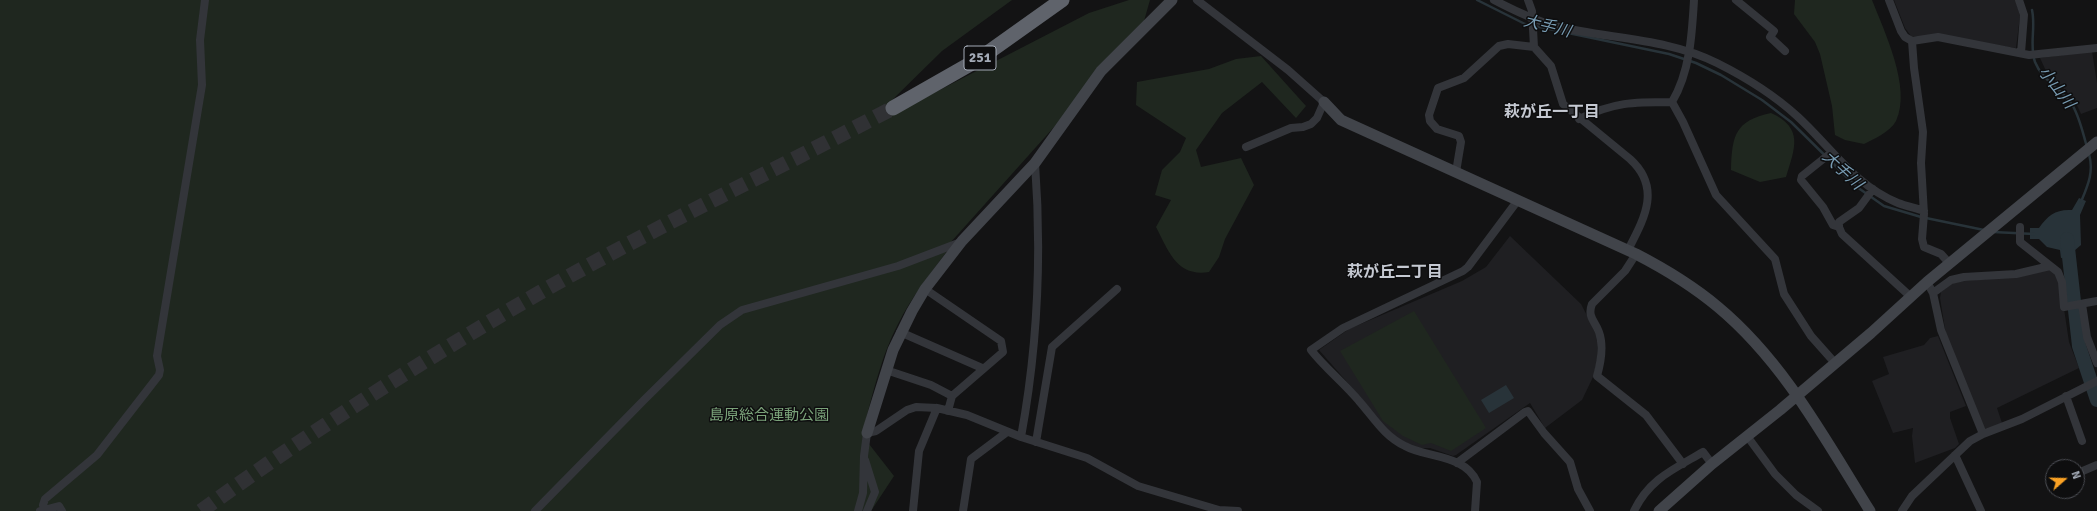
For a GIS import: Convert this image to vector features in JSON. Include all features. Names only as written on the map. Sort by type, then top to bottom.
[{"type":"highway","name":"251","points":[[893,108],[979,59],[1062,0]]},
{"type":"street","points":[[62,511],[59,506],[42,510],[45,499],[97,455],[159,375],[160,370],[157,356],[202,85],[200,40],[205,0]]},
{"type":"street","points":[[858,511],[863,493],[864,456],[867,433],[886,370],[900,332],[925,289],[962,241],[1035,163],[1101,72],[1172,0]]},
{"type":"street","points":[[1197,0],[1288,70],[1324,102],[1341,120],[1632,252],[1678,278],[1717,307],[1756,344],[1797,395],[1870,511]]},
{"type":"street","points":[[1494,0],[1534,23],[1688,53],[1716,63],[1759,87],[1797,116],[1828,156],[1851,172],[1870,194],[1897,202],[1923,216]]},
{"type":"street","points":[[1528,0],[1534,23],[1534,47]]},
{"type":"street","points":[[1672,102],[1679,90],[1686,64],[1694,0]]},
{"type":"street","points":[[1736,0],[1774,31],[1770,37],[1785,51]]},
{"type":"street","points":[[1889,0],[1901,31],[1905,38],[1912,41],[1938,38],[2030,55],[2097,48]]},
{"type":"street","points":[[2019,0],[2024,15],[2021,53]]},
{"type":"street","points":[[1912,41],[1914,68],[1923,132],[1921,163],[1923,216],[1922,239],[1924,247],[1941,254],[1949,263]]},
{"type":"street","points":[[1456,172],[1461,142],[1459,136],[1437,129],[1430,121],[1429,116],[1436,91],[1442,86],[1464,78],[1499,46],[1508,44],[1534,47],[1547,60],[1554,73],[1563,104],[1579,119],[1637,166],[1644,179],[1648,196],[1647,211],[1625,271],[1592,304],[1589,310],[1590,316],[1599,332],[1602,343],[1597,376],[1646,415],[1683,464]]},
{"type":"street","points":[[1246,147],[1291,128],[1303,127],[1311,124],[1317,118],[1324,102]]},
{"type":"street","points":[[1579,119],[1602,108],[1619,104],[1672,102]]},
{"type":"street","points":[[1672,102],[1683,122],[1716,195],[1775,259],[1784,294],[1811,336],[1835,363]]},
{"type":"street","points":[[1659,511],[1712,464],[1835,363],[1949,263],[2091,147]]},
{"type":"street","points":[[1828,156],[1802,176],[1801,180],[1823,207],[1833,226],[1839,227]]},
{"type":"street","points":[[1021,437],[1031,383],[1036,325],[1039,223],[1035,163]]},
{"type":"street","points":[[1870,194],[1859,208],[1839,222],[1839,227],[1842,234],[1911,296]]},
{"type":"street","points":[[1475,511],[1477,482],[1466,468],[1458,463],[1434,454],[1414,451],[1398,443],[1382,430],[1360,402],[1311,350],[1343,328],[1463,271],[1468,267],[1518,200]]},
{"type":"street","points":[[2020,227],[2020,242],[2058,272],[2062,282],[2064,307],[2097,301]]},
{"type":"street","points":[[535,511],[720,325],[742,310],[898,266],[962,241]]},
{"type":"street","points":[[1934,293],[1951,280],[1964,277],[2016,274],[2050,266]]},
{"type":"street","points":[[1927,282],[1934,293],[1941,330],[1983,434]]},
{"type":"street","points":[[925,289],[1000,341],[1003,352],[982,368],[952,396],[948,411]]},
{"type":"street","points":[[1036,442],[1052,348],[1117,289]]},
{"type":"street","points":[[2081,305],[2087,337],[2097,363]]},
{"type":"street","points":[[900,332],[982,368]]},
{"type":"street","points":[[886,370],[931,385],[952,396]]},
{"type":"street","points":[[1902,511],[1912,496],[1970,441],[1983,434],[2022,419],[2097,380]]},
{"type":"street","points":[[2066,396],[2082,441]]},
{"type":"street","points":[[867,433],[876,431],[907,410],[916,408],[937,408],[968,416],[1021,437],[1087,458],[1138,486],[1218,510],[1238,511]]},
{"type":"street","points":[[913,511],[919,451],[937,408]]},
{"type":"street","points":[[1458,463],[1525,412],[1528,412],[1544,433],[1570,462],[1578,489],[1590,511]]},
{"type":"street","points":[[963,511],[971,459],[1007,432]]},
{"type":"street","points":[[1747,436],[1775,474],[1796,495],[1818,511]]},
{"type":"street","points":[[1634,511],[1648,487],[1683,464],[1703,452],[1712,464]]},
{"type":"street","points":[[1955,455],[1981,511]]},
{"type":"street","points":[[864,456],[875,492],[873,501],[867,511]]},
{"type":"street","points":[[2085,470],[2097,465]]},
{"type":"shaded area","points":[[1894,0],[2016,0],[2020,16],[2016,48],[1911,36],[1905,28]]},
{"type":"shaded area","points":[[2092,51],[2097,83],[2097,108],[2081,114],[2074,99],[2046,71],[2040,58]]},
{"type":"shaded area","points":[[2079,198],[2086,201],[2080,215],[2081,245],[2074,251],[2075,256],[2061,258],[2060,250],[2047,247],[2039,239],[2030,239],[2030,228],[2039,228],[2049,216],[2057,212],[2072,210]]},
{"type":"shaded area","points":[[1510,236],[1581,304],[1597,335],[1597,360],[1594,375],[1582,400],[1545,428],[1530,403],[1453,456],[1430,448],[1416,448],[1399,440],[1382,426],[1368,406],[1319,350],[1349,329],[1462,281],[1486,267]]},
{"type":"shaded area","points":[[2048,268],[2054,272],[2060,282],[2069,342],[2079,368],[1997,408],[2003,426],[1986,429],[1982,427],[1946,335],[1940,298],[1941,292],[1954,282],[2020,276]]},
{"type":"shaded area","points":[[1938,336],[1966,406],[1950,412],[1950,418],[1959,444],[1955,448],[1915,463],[1912,436],[1913,428],[1893,433],[1872,381],[1889,374],[1883,357],[1924,345],[1930,338]]},
{"type":"shaded area","points":[[1506,385],[1514,398],[1489,413],[1481,400]]},
{"type":"green space","name":"島原総合運動公園","points":[[0,0],[1012,0],[942,51],[885,107],[897,112],[1089,13],[1129,0],[1150,0],[1144,21],[1054,127],[942,252],[948,250],[921,286],[903,314],[886,350],[862,435],[894,476],[871,511],[0,511]]},
{"type":"green space","points":[[1795,0],[1872,0],[1889,43],[1899,76],[1901,93],[1900,108],[1896,121],[1890,129],[1882,135],[1864,144],[1845,140],[1835,135],[1832,106],[1820,54],[1815,42],[1794,14]]},
{"type":"green space","points":[[1261,56],[1306,106],[1296,118],[1262,82],[1222,113],[1196,150],[1201,167],[1241,158],[1254,185],[1225,239],[1219,257],[1209,272],[1198,273],[1189,271],[1175,261],[1156,227],[1171,200],[1155,195],[1162,170],[1180,152],[1186,138],[1136,105],[1137,82],[1209,69],[1236,59]]},
{"type":"green space","points":[[1771,113],[1789,125],[1793,132],[1794,148],[1786,177],[1760,182],[1731,170],[1733,147],[1738,131],[1743,125],[1759,116]]},
{"type":"green space","points":[[1414,311],[1486,428],[1451,451],[1431,443],[1422,445],[1403,436],[1383,421],[1340,351]]},
{"type":"waterway","name":"大手川","points":[[1477,0],[1525,24],[1669,54],[1696,63],[1721,75],[1762,100],[1791,122],[1857,187],[1884,206],[1921,217]]},
{"type":"waterway","name":"小山川","points":[[2032,10],[2033,56],[2035,62],[2042,74],[2071,103],[2079,118],[2087,147]]},
{"type":"waterway","name":"小山川","points":[[2081,202],[2091,173],[2089,154]]},
{"type":"waterway","name":"大手川","points":[[1926,218],[1984,230]]},
{"type":"waterway","name":"大手川","points":[[1993,232],[2034,234]]},
{"type":"waterway","name":"大手川","points":[[2067,239],[2079,346],[2097,400]]},
{"type":"tunnel","points":[[201,511],[325,425],[453,344],[539,293],[671,222],[893,108]]},
{"type":"district","name":"萩が丘一丁目","points":[[1552,113]]},
{"type":"district","name":"萩が丘二丁目","points":[[1395,273]]}]
